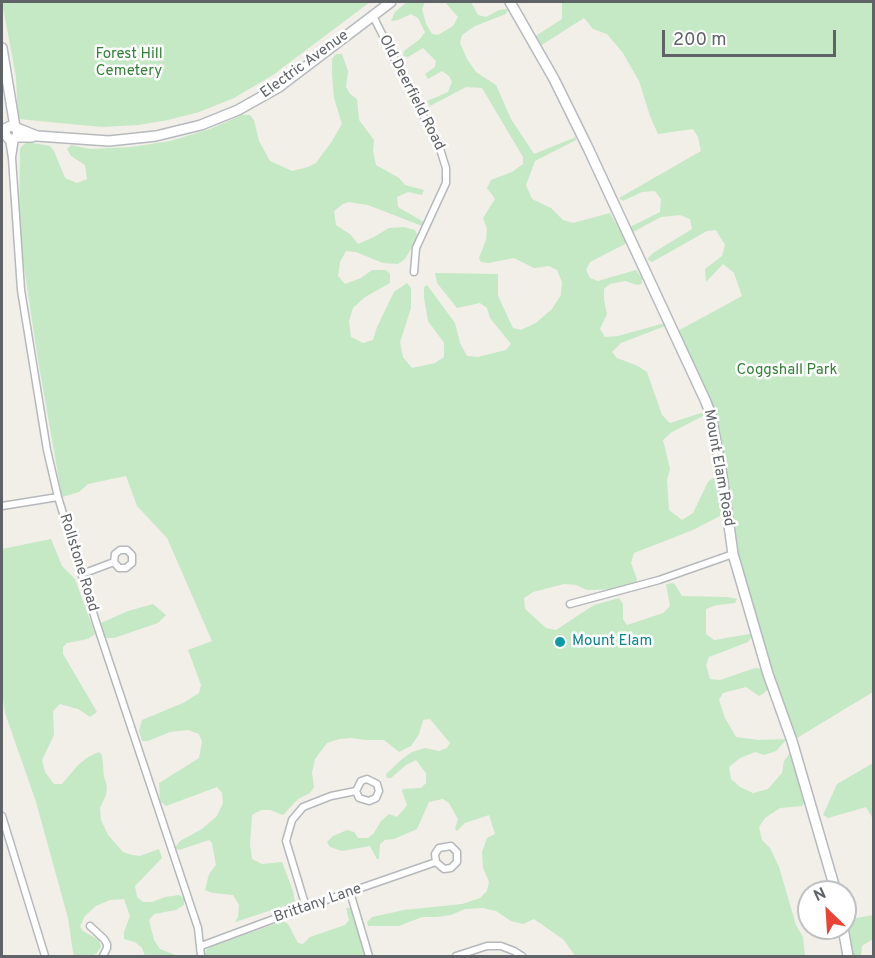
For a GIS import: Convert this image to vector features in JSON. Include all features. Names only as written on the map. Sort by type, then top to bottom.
[{"type":"main road","name":"Electric Avenue","points":[[10,133],[89,141],[126,140],[169,134],[208,122],[238,110],[279,87],[391,2]]},
{"type":"main road","name":"Mount Elam Road","points":[[510,2],[554,79],[577,125],[711,414],[733,554],[768,674],[793,744],[833,880]]},
{"type":"main road","name":"Rollstone Road","points":[[2,48],[10,103],[10,133]]},
{"type":"main road","points":[[845,940],[848,957]]},
{"type":"street","name":"Old Deerfield Road","points":[[373,16],[440,149],[446,168],[446,183],[416,248],[414,272]]},
{"type":"street","name":"Rollstone Road","points":[[10,133],[21,290],[47,450],[58,497],[96,622],[170,840],[199,934],[201,957]]},
{"type":"street","points":[[2,507],[58,497]]},
{"type":"street","points":[[570,604],[659,580],[733,554]]},
{"type":"street","points":[[82,574],[114,562]]},
{"type":"street","points":[[306,907],[286,841],[292,820],[303,807],[331,796],[356,791]]},
{"type":"street","points":[[2,816],[45,957]]},
{"type":"street","name":"Brittany Lane","points":[[201,946],[436,862]]},
{"type":"street","points":[[350,892],[369,957]]},
{"type":"street","points":[[90,926],[107,944],[108,948],[103,957]]},
{"type":"street","points":[[456,957],[487,946],[501,946],[522,957]]},
{"type":"green space","name":"Forest Hill Cemetery","points":[[2,2],[370,2],[273,75],[234,98],[199,112],[168,120],[138,125],[102,127],[18,119],[16,77]]},
{"type":"green space","points":[[407,2],[425,2],[422,9],[426,24],[432,34],[438,35],[453,26],[458,17],[445,2],[471,2],[478,15],[486,17],[499,10],[508,9],[506,14],[475,26],[462,35],[460,43],[476,72],[496,85],[511,119],[534,154],[576,137],[576,140],[535,161],[526,185],[532,199],[551,208],[563,220],[573,223],[610,213],[625,239],[625,244],[590,262],[586,270],[590,278],[598,281],[636,270],[642,278],[642,284],[637,285],[625,281],[610,284],[604,289],[607,314],[600,329],[605,337],[618,336],[665,323],[665,326],[621,343],[612,352],[617,358],[647,372],[662,415],[670,423],[701,413],[705,415],[672,432],[663,440],[670,469],[667,480],[669,510],[682,520],[693,513],[708,482],[713,478],[719,479],[724,511],[720,516],[693,530],[634,553],[631,563],[637,579],[635,585],[622,589],[587,590],[576,585],[564,584],[533,592],[524,598],[525,609],[546,628],[556,630],[594,605],[619,598],[623,604],[623,619],[627,625],[663,613],[670,606],[666,584],[674,583],[682,596],[737,599],[735,603],[706,609],[706,634],[714,640],[750,634],[752,637],[748,642],[709,657],[706,665],[710,679],[720,680],[755,668],[763,669],[769,688],[759,696],[746,687],[723,693],[719,700],[725,718],[736,737],[759,740],[787,739],[776,751],[764,755],[755,752],[740,758],[729,767],[731,779],[740,787],[753,793],[768,789],[782,773],[784,761],[789,754],[791,755],[804,803],[802,806],[780,808],[765,818],[759,827],[762,840],[770,848],[779,867],[797,927],[797,940],[803,940],[805,956],[575,956],[564,940],[534,919],[523,924],[511,921],[496,911],[483,908],[465,909],[451,915],[422,917],[399,926],[368,926],[367,922],[372,917],[404,910],[462,904],[480,898],[487,891],[489,882],[483,868],[482,852],[487,838],[495,834],[489,815],[465,823],[457,831],[455,829],[458,819],[449,803],[443,799],[429,802],[417,829],[394,839],[385,840],[380,844],[379,859],[370,846],[342,851],[330,847],[327,842],[333,836],[347,830],[354,832],[358,838],[368,838],[389,814],[397,817],[405,808],[407,805],[403,789],[421,788],[426,783],[426,773],[416,760],[391,778],[387,778],[386,774],[412,752],[425,748],[439,751],[447,748],[450,743],[430,719],[423,720],[419,734],[411,746],[399,752],[384,740],[351,738],[327,743],[315,759],[312,773],[314,787],[310,793],[298,799],[283,815],[270,810],[261,810],[252,815],[250,845],[252,859],[262,864],[282,862],[295,902],[235,922],[239,905],[233,895],[205,890],[209,874],[216,865],[212,843],[209,840],[179,850],[175,848],[180,841],[202,829],[217,816],[223,803],[222,793],[217,787],[166,806],[160,801],[159,783],[199,758],[202,742],[199,734],[188,730],[170,732],[148,741],[142,741],[139,731],[142,720],[183,703],[199,693],[201,685],[188,650],[212,641],[167,538],[137,506],[126,476],[88,484],[79,492],[62,497],[19,234],[20,148],[27,142],[50,146],[65,178],[77,183],[87,179],[85,165],[71,156],[67,149],[71,145],[90,149],[132,147],[170,141],[210,129],[242,115],[250,115],[254,120],[259,141],[270,161],[292,171],[308,167],[316,163],[342,124],[334,98],[332,59],[336,54],[342,54],[348,71],[346,87],[357,99],[359,120],[374,140],[373,151],[376,165],[399,178],[405,185],[424,190],[422,195],[408,192],[397,197],[398,207],[422,221],[424,224],[422,226],[368,205],[349,202],[334,211],[336,225],[351,235],[358,244],[389,228],[404,227],[415,230],[418,237],[405,259],[398,264],[383,263],[356,252],[346,251],[340,262],[338,276],[345,284],[361,278],[372,270],[386,270],[390,274],[390,283],[365,297],[353,308],[349,321],[351,337],[363,343],[373,340],[394,292],[407,283],[411,288],[411,308],[400,342],[403,357],[412,368],[435,363],[444,357],[444,343],[428,321],[424,298],[424,287],[427,285],[455,323],[460,343],[467,356],[478,357],[506,350],[511,344],[490,318],[487,308],[480,303],[457,308],[437,283],[435,273],[498,274],[498,296],[513,328],[521,330],[536,323],[552,309],[561,295],[562,282],[557,270],[549,266],[534,268],[514,258],[488,263],[481,262],[479,258],[486,240],[487,229],[483,218],[495,199],[487,188],[491,180],[512,172],[523,164],[523,157],[482,88],[466,87],[430,106],[427,101],[448,92],[452,82],[449,76],[442,71],[428,79],[425,74],[435,67],[436,61],[423,48],[408,57],[403,56],[404,51],[420,39],[425,32],[418,18],[411,14],[391,21],[395,12]]},
{"type":"green space","name":"Coggshall Park","points":[[562,2],[873,2],[873,692],[792,741],[733,554],[711,415],[674,333],[742,296],[734,273],[723,264],[706,282],[705,269],[722,256],[725,245],[716,230],[707,231],[652,262],[647,259],[653,253],[692,229],[690,219],[680,215],[661,217],[633,232],[630,227],[660,212],[661,199],[655,191],[642,192],[623,201],[619,198],[701,151],[698,137],[693,129],[658,134],[639,81],[623,53],[607,34],[593,29],[584,18],[537,48],[531,39],[562,19]]},
{"type":"green space","points":[[51,539],[62,566],[75,579],[95,634],[88,639],[67,643],[63,647],[63,654],[97,712],[90,717],[78,709],[60,704],[53,711],[54,735],[42,760],[45,772],[54,784],[62,784],[88,757],[99,752],[102,755],[107,786],[100,808],[101,820],[108,835],[123,852],[140,856],[159,849],[162,858],[135,886],[137,897],[143,902],[179,895],[184,898],[184,905],[176,910],[154,914],[149,920],[154,940],[160,949],[178,956],[145,956],[142,948],[135,942],[124,939],[130,916],[124,899],[110,900],[96,906],[85,916],[80,926],[83,931],[99,940],[101,947],[96,954],[91,956],[74,956],[68,918],[36,802],[5,713],[2,690],[2,549]]},
{"type":"green space","points":[[153,604],[166,615],[158,623],[114,638],[104,638],[101,623],[128,611]]},
{"type":"green space","points":[[873,763],[873,819],[866,807],[828,818],[823,815],[837,784]]},
{"type":"green space","points":[[346,908],[350,908],[353,914],[365,956],[204,956],[206,950],[213,946],[283,921],[288,924],[298,943],[303,944],[310,937],[345,925],[349,920]]},
{"type":"green space","points":[[873,915],[873,939],[862,946],[861,956],[853,956],[850,940],[857,940],[857,918]]},
{"type":"place","name":"Mount Elam","points":[[560,642]]}]
